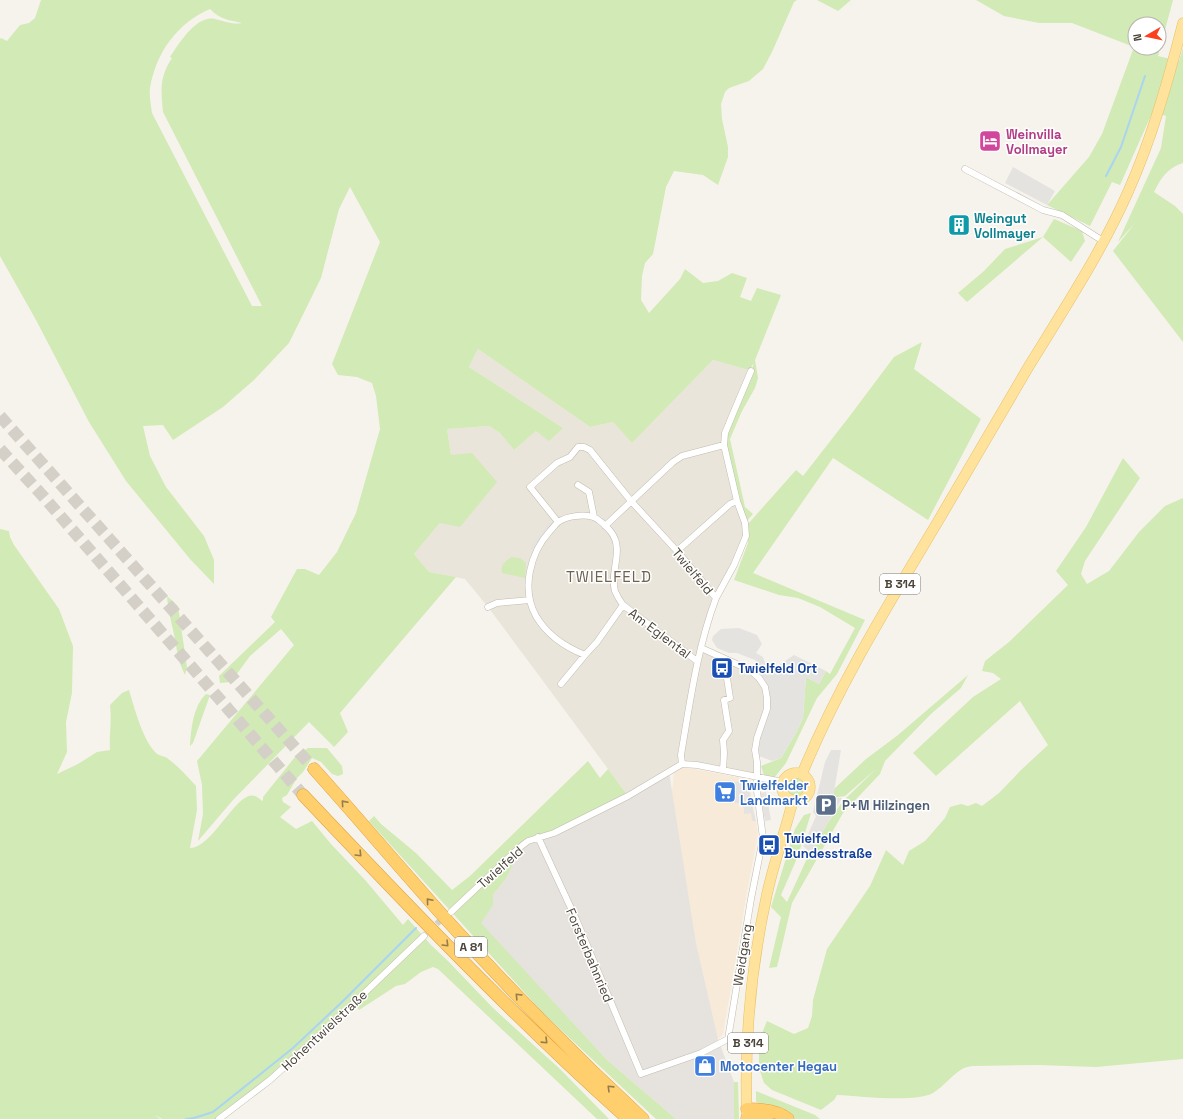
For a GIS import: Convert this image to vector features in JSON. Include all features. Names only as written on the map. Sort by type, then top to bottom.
[{"type":"highway","name":"A 81","points":[[314,769],[444,918],[576,1054],[643,1119]]},
{"type":"highway","name":"A 81","points":[[303,795],[455,953],[618,1114],[628,1119]]},
{"type":"highway","points":[[747,1115],[768,1111],[784,1116],[788,1119]]},
{"type":"highway","points":[[747,1115],[767,1119]]},
{"type":"main road","name":"B 314","points":[[802,774],[828,715],[878,622],[1103,241],[1127,194],[1155,122],[1183,23]]},
{"type":"main road","points":[[790,774],[802,774],[810,784],[809,792],[804,798],[797,801],[793,800],[786,796],[782,790],[783,782],[790,774]]},
{"type":"main road","name":"B 314","points":[[747,1115],[748,1035],[757,944],[773,868],[793,800]]},
{"type":"street","points":[[964,169],[1043,210],[1062,216],[1103,241]]},
{"type":"street","points":[[716,598],[734,565],[746,536],[745,523],[737,501],[724,445],[725,433],[751,371]]},
{"type":"street","points":[[605,526],[682,456],[724,445]]},
{"type":"street","name":"Twielfeld","points":[[450,912],[520,848],[538,837],[554,833],[628,796],[682,764],[681,755],[697,661],[716,598],[677,551],[631,501],[590,450],[584,447],[578,447],[570,457],[557,463],[530,487],[558,522]]},
{"type":"street","points":[[578,485],[589,492],[594,517],[580,516],[568,518],[558,522],[537,549],[530,568],[528,584],[530,600],[536,616],[551,635],[567,647],[585,655]]},
{"type":"street","points":[[677,551],[730,504],[737,501]]},
{"type":"street","name":"Am Eglental","points":[[594,517],[612,532],[617,544],[614,572],[615,591],[623,605],[697,661]]},
{"type":"street","points":[[488,607],[496,603],[530,600]]},
{"type":"street","name":"Am Eglental","points":[[561,684],[597,642],[623,605]]},
{"type":"street","name":"Am Eglental","points":[[701,648],[750,670],[759,678],[764,686],[767,698],[767,709],[757,738],[755,750],[757,762],[756,777]]},
{"type":"street","points":[[722,770],[724,753],[722,740],[729,731],[724,700],[730,698],[725,665]]},
{"type":"street","points":[[682,764],[697,765],[783,782]]},
{"type":"street","name":"Weidgang","points":[[641,1074],[702,1054],[728,1039],[751,899],[763,838],[756,777]]},
{"type":"street","name":"Forsterbahnried","points":[[538,837],[576,919],[641,1074]]},
{"type":"street","name":"Hohentwielstraße","points":[[218,1119],[275,1075],[332,1024],[424,936]]},
{"type":"shaded area","points":[[1013,167],[1055,191],[1047,205],[1005,183]]},
{"type":"shaded area","name":"Twielfeld","points":[[478,349],[590,427],[613,422],[632,443],[713,360],[749,370],[725,433],[746,536],[716,598],[701,647],[759,678],[767,698],[757,738],[756,777],[682,764],[628,796],[488,607],[465,579],[429,572],[414,554],[441,522],[451,455],[447,429],[489,426],[500,433],[514,450],[536,431],[563,428],[469,367]]},
{"type":"shaded area","points":[[558,522],[536,553],[531,550],[532,545],[549,523]]},
{"type":"shaded area","points":[[739,628],[757,635],[762,644],[756,653],[763,657],[767,668],[771,665],[776,667],[794,655],[826,671],[819,684],[806,677],[803,718],[781,758],[772,761],[759,756],[757,738],[767,698],[759,678],[761,675],[760,668],[755,660],[737,653],[729,653],[717,648],[712,640],[713,636],[721,629]]},
{"type":"shaded area","name":"P+M Hilzingen","points":[[831,750],[841,750],[833,798],[842,798],[811,853],[803,846],[816,816],[813,812],[825,762]]},
{"type":"shaded area","points":[[683,767],[747,779],[758,834],[723,1034],[718,1039],[696,943],[672,792],[674,773]]},
{"type":"shaded area","points":[[669,772],[696,943],[718,1039],[734,1082],[734,1119],[676,1119],[607,1060],[480,923],[493,905],[493,895],[507,877],[519,848]]},
{"type":"shaded area","points":[[748,780],[756,821],[752,821],[751,813],[744,814],[744,808],[739,803],[735,803],[734,782]]},
{"type":"shaded area","points":[[766,792],[771,820],[765,821],[760,793]]},
{"type":"green space","points":[[41,0],[797,0],[794,2],[763,69],[749,81],[729,88],[725,92],[721,104],[722,119],[728,147],[728,157],[718,185],[703,175],[674,171],[666,187],[653,254],[645,263],[642,276],[641,300],[649,313],[680,279],[685,269],[703,283],[718,281],[732,273],[747,278],[740,297],[751,301],[757,288],[781,295],[755,360],[758,378],[755,388],[742,411],[730,439],[745,507],[753,514],[745,523],[724,445],[754,363],[749,370],[713,360],[632,443],[613,422],[590,427],[478,349],[469,367],[563,428],[549,441],[536,431],[514,450],[500,433],[489,426],[447,429],[451,455],[472,453],[497,482],[460,527],[440,523],[414,554],[429,572],[456,577],[340,713],[348,732],[334,747],[309,722],[233,800],[198,841],[203,814],[202,785],[197,761],[294,645],[281,629],[250,656],[231,682],[220,683],[219,676],[275,622],[271,617],[297,569],[305,569],[319,575],[337,552],[356,513],[380,429],[376,396],[372,383],[357,377],[338,375],[332,364],[380,242],[350,187],[339,209],[321,278],[289,343],[254,380],[223,407],[173,440],[163,425],[143,426],[150,456],[166,487],[204,536],[214,560],[214,584],[190,559],[126,481],[89,422],[36,320],[0,256],[0,39],[1,38],[7,41],[20,25],[29,23],[35,18]],"holes":[[[210,9],[225,19],[242,23],[208,19],[201,21],[183,38],[170,57],[172,58],[163,78],[163,112],[262,306],[252,306],[152,113],[150,88],[157,63],[163,51],[178,31],[188,22]]]},
{"type":"green space","points":[[817,0],[851,0],[838,11]]},
{"type":"green space","points":[[976,0],[1173,0],[1167,22],[1167,16],[1127,16],[1127,44],[1072,23],[1039,23],[1004,16]]},
{"type":"green space","points":[[1183,48],[1183,163],[1177,165],[1165,174],[1154,192],[1175,206],[1183,214],[1183,342],[1113,251],[1135,223],[1118,242],[1161,148],[1166,116],[1153,111],[1120,185],[1112,182],[1090,226],[1047,205],[1089,157],[1102,134],[1131,56],[1158,56],[1179,61]]},
{"type":"green space","points":[[1054,219],[1082,231],[1085,241],[1071,262],[1043,237]]},
{"type":"green space","points":[[1043,237],[967,302],[958,293],[984,271],[1005,249]]},
{"type":"green space","points":[[922,342],[914,369],[981,419],[928,520],[833,458],[753,573],[865,620],[837,674],[817,698],[786,763],[774,778],[764,775],[761,766],[781,758],[803,718],[806,677],[819,684],[826,671],[830,674],[855,628],[820,607],[798,598],[779,595],[734,580],[748,543],[748,524],[796,470],[803,476],[894,357]]},
{"type":"green space","points":[[1123,458],[1140,478],[1085,561],[1081,574],[1087,584],[1109,571],[1139,532],[1165,506],[1183,498],[1183,1059],[1096,1067],[1038,1065],[971,1066],[960,1070],[933,1093],[924,1096],[900,1098],[837,1095],[834,1100],[821,1110],[772,1090],[764,1083],[759,1068],[759,1041],[767,1021],[794,1034],[808,1028],[812,1016],[813,1000],[827,949],[870,886],[886,850],[903,865],[909,851],[925,841],[945,818],[950,807],[961,804],[968,806],[976,803],[982,806],[999,793],[1048,745],[1020,701],[936,776],[913,753],[973,697],[1001,679],[993,673],[982,671],[985,661],[1009,642],[1068,585],[1056,571],[1086,527]]},
{"type":"green space","points":[[0,529],[9,531],[14,545],[59,609],[73,646],[72,693],[66,722],[67,752],[57,774],[78,764],[97,752],[110,750],[110,705],[122,693],[129,690],[143,732],[151,748],[157,754],[167,758],[175,764],[196,786],[197,810],[190,848],[199,845],[207,839],[240,801],[248,796],[255,796],[263,801],[263,797],[295,757],[308,748],[327,748],[342,766],[343,774],[338,776],[332,774],[321,762],[312,758],[297,778],[287,795],[282,798],[283,802],[291,807],[280,817],[296,829],[312,821],[403,925],[408,919],[431,945],[493,1008],[560,1069],[609,1119],[597,1119],[438,969],[433,967],[421,972],[405,984],[396,986],[359,1010],[354,1003],[222,1119],[162,1119],[155,1115],[160,1119],[0,1119]]},
{"type":"green space","points":[[511,557],[520,558],[526,563],[525,578],[502,573],[502,566]]},
{"type":"green space","points":[[167,596],[178,606],[187,667],[185,675],[177,653]]},
{"type":"green space","points":[[968,675],[961,688],[931,714],[885,761],[880,774],[843,813],[792,903],[777,967],[769,968],[781,917],[771,907],[795,829],[804,815],[811,813],[798,856],[781,895],[787,902],[810,852],[825,827],[842,802],[876,769],[845,796],[833,798],[834,789],[866,759],[898,735]]},
{"type":"green space","points":[[206,694],[210,695],[193,743],[190,746],[195,712]]},
{"type":"green space","points":[[588,761],[600,778],[608,769],[628,796],[520,848],[507,877],[493,895],[493,905],[481,923],[607,1060],[676,1119],[656,1119],[544,1014],[369,821],[374,816],[381,824],[416,853],[452,890],[470,876]]},
{"type":"green space","points":[[792,777],[800,777],[806,783],[806,791],[800,797],[792,797],[786,791],[786,783]]},
{"type":"green space","points":[[734,1082],[738,1082],[739,1119],[734,1119]]},
{"type":"green space","points":[[756,1091],[815,1115],[820,1119],[796,1119],[776,1108],[756,1102]]},
{"type":"waterway","points":[[1106,176],[1121,147],[1145,76]]},
{"type":"waterway","points":[[186,1119],[213,1112],[293,1048],[342,1002],[416,928]]},
{"type":"tunnel","points":[[0,416],[314,769]]},
{"type":"tunnel","points":[[0,449],[42,495],[303,795]]},
{"type":"tunnel","points":[[430,930],[445,916]]},
{"type":"place","name":"Weinvilla Vollmayer","points":[[990,141]]},
{"type":"place","name":"Weingut Vollmayer","points":[[959,225]]},
{"type":"place","name":"Twielfeld Ort","points":[[722,668]]},
{"type":"place","name":"Twielfelder Landmarkt","points":[[725,792]]},
{"type":"place","name":"P+M Hilzingen","points":[[826,805]]},
{"type":"place","name":"Twielfeld Bundesstraße","points":[[769,845]]},
{"type":"place","name":"Motocenter Hegau","points":[[705,1066]]},
{"type":"district","name":"TWIELFELD","points":[[609,577]]}]
